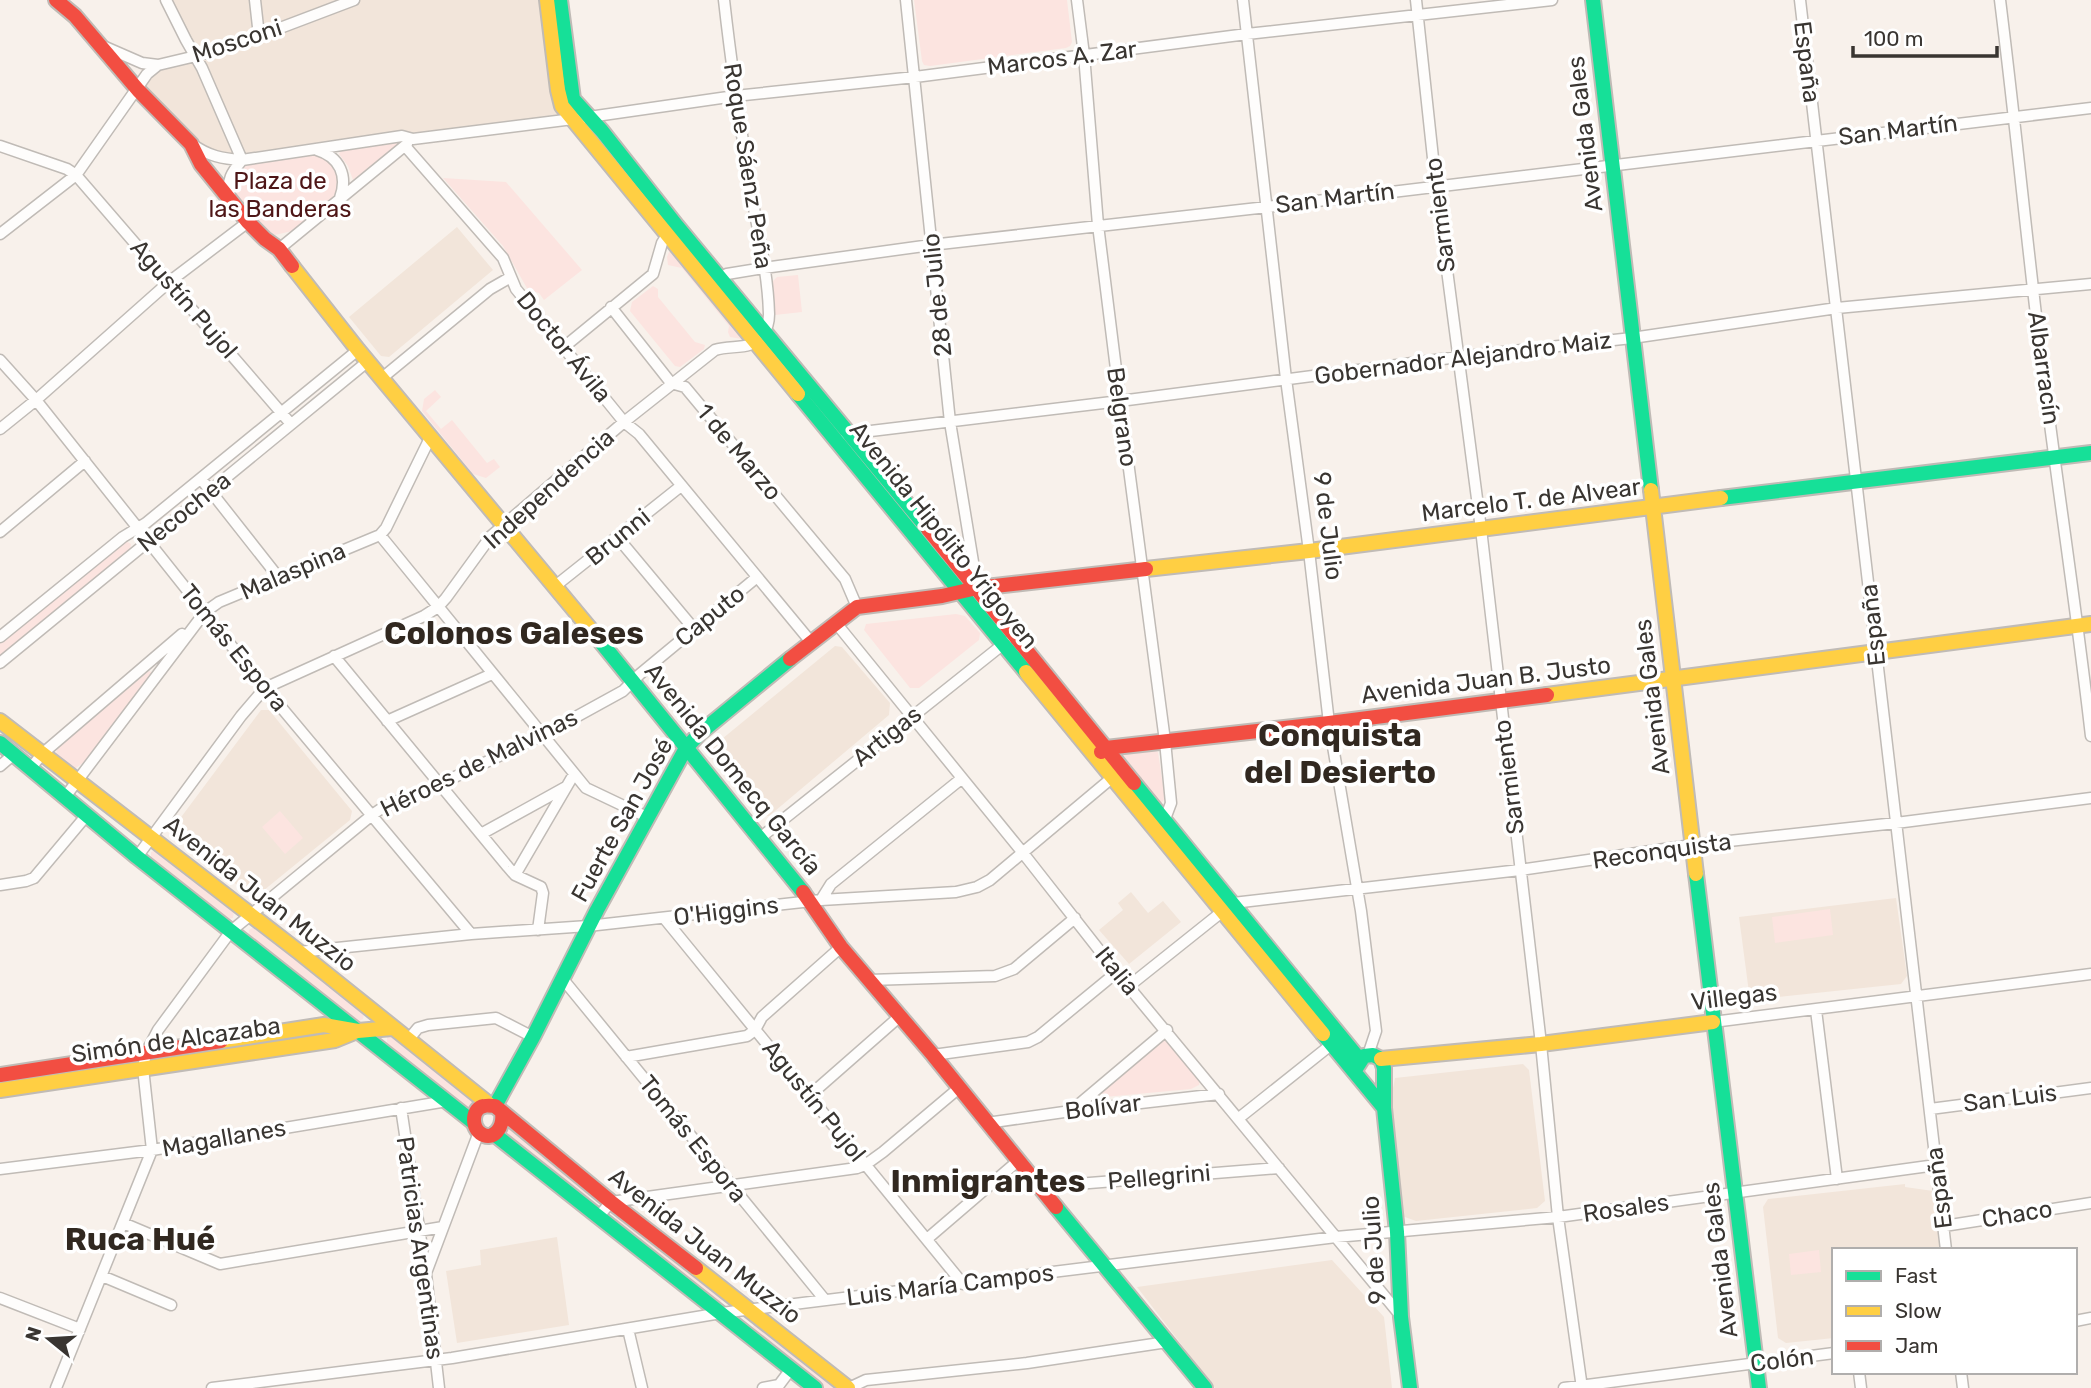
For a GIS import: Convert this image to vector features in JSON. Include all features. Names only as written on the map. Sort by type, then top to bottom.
[{"type":"main road","name":"Avenida Domecq García","points":[[56,0],[75,16],[138,90],[191,144],[201,164],[248,222],[279,249],[430,438],[760,838],[816,901],[841,947],[933,1055],[1205,1388]]},
{"type":"main road","name":"Avenida Hipólito Yrigoyen","points":[[547,0],[562,106],[672,230],[843,437],[977,588],[1009,640]]},
{"type":"main road","name":"Avenida Hipólito Yrigoyen","points":[[560,0],[573,99],[672,230]]},
{"type":"main road","name":"Avenida Gales","points":[[1592,0],[1759,1388]]},
{"type":"main road","name":"Avenida Hipólito Yrigoyen","points":[[843,437],[961,593],[1009,640],[1160,823],[1360,1077]]},
{"type":"main road","name":"Marcelo T. de Alvear","points":[[977,588],[1309,551],[1858,480],[2091,453]]},
{"type":"main road","name":"Fuerte San José","points":[[495,1108],[588,926],[686,748],[700,733],[857,607],[961,593],[977,588]]},
{"type":"main road","name":"Avenida Juan B. Justo","points":[[1101,752],[1165,741],[1329,723],[2085,624]]},
{"type":"main road","name":"Avenida Juan Muzzio","points":[[0,721],[299,952],[848,1388]]},
{"type":"main road","name":"Avenida Juan Muzzio","points":[[0,743],[230,931],[482,1129],[599,1216],[815,1388]]},
{"type":"main road","name":"Avenida Hipólito Yrigoyen","points":[[1101,752],[1113,777],[1160,823]]},
{"type":"main road","name":"Avenida Hipólito Yrigoyen","points":[[1228,907],[1373,1062]]},
{"type":"main road","name":"Villegas","points":[[1360,1077],[1374,1082],[1381,1077],[1373,1062],[1713,1022]]},
{"type":"main road","name":"Simón de Alcazaba","points":[[0,1075],[335,1040],[358,1031],[393,1028]]},
{"type":"main road","name":"Simón de Alcazaba","points":[[0,1090],[144,1060]]},
{"type":"main road","points":[[1373,1062],[1357,1067],[1360,1077],[1384,1108]]},
{"type":"main road","name":"9 de Julio","points":[[1373,1062],[1384,1108],[1397,1232],[1401,1317],[1410,1388]]},
{"type":"main road","points":[[485,1105],[495,1108],[503,1123],[498,1131],[482,1129],[476,1110],[485,1105]]},
{"type":"street","points":[[166,0],[196,55],[242,160]]},
{"type":"street","points":[[255,0],[259,36]]},
{"type":"street","name":"Mosconi","points":[[96,41],[142,63],[158,65],[259,36],[354,0]]},
{"type":"street","name":"Roque Sáenz Peña","points":[[724,0],[735,96],[764,268],[769,317],[761,337]]},
{"type":"street","name":"28 de Julio","points":[[906,0],[950,422],[977,588]]},
{"type":"street","name":"Belgrano","points":[[1077,0],[1098,225],[1165,741],[1171,803],[1160,823]]},
{"type":"street","name":"9 de Julio","points":[[1243,0],[1329,723],[1357,890],[1376,1031],[1373,1062]]},
{"type":"street","name":"Sarmiento","points":[[1416,0],[1436,186],[1481,529],[1541,1044],[1558,1217],[1582,1387]]},
{"type":"street","name":"Marcos A. Zar","points":[[315,149],[402,136],[409,142],[735,96],[915,77],[1247,34],[1552,0]]},
{"type":"street","name":"España","points":[[1800,0],[1946,1248]]},
{"type":"street","name":"Albarracín","points":[[2000,0],[2033,290],[2056,457],[2085,624],[2091,736]]},
{"type":"street","name":"Mosconi","points":[[0,234],[76,175],[147,74],[158,65]]},
{"type":"street","name":"San Martín","points":[[715,282],[727,274],[931,244],[2091,108]]},
{"type":"street","points":[[279,249],[409,142]]},
{"type":"street","name":"Doctor Ávila","points":[[409,142],[503,258],[516,289],[624,422],[639,434],[811,642]]},
{"type":"street","points":[[191,144],[210,155],[242,160],[315,149],[330,155],[340,165],[344,181],[340,199]]},
{"type":"street","points":[[0,146],[67,169],[76,175]]},
{"type":"street","points":[[231,202],[229,181],[232,172],[242,160]]},
{"type":"street","name":"Agustín Pujol","points":[[76,175],[291,425]]},
{"type":"street","points":[[0,429],[169,282],[248,222]]},
{"type":"street","points":[[564,347],[653,274],[672,230]]},
{"type":"street","points":[[382,379],[490,289],[512,276]]},
{"type":"street","name":"Gobernador Alejandro Maiz","points":[[843,437],[1458,357],[1632,338],[1837,308],[2091,284]]},
{"type":"street","name":"1 de Marzo","points":[[611,307],[671,383],[685,387],[845,579],[857,607]]},
{"type":"street","name":"Independencia","points":[[137,857],[241,716],[265,688],[424,616],[438,607],[491,536],[624,422],[715,350],[725,346],[746,346],[761,337]]},
{"type":"street","name":"Necochea","points":[[0,637],[123,537],[146,523],[201,479],[281,412],[363,356]]},
{"type":"street","name":"Necochea","points":[[0,663],[291,425],[363,356]]},
{"type":"street","name":"Tomás Espora","points":[[0,360],[36,400],[265,688],[471,934]]},
{"type":"street","points":[[430,438],[386,528],[380,535],[586,788],[647,817]]},
{"type":"street","points":[[0,532],[85,461]]},
{"type":"street","points":[[201,479],[279,578]]},
{"type":"street","name":"Brunni","points":[[554,587],[681,486]]},
{"type":"street","name":"Malaspina","points":[[65,797],[205,612],[219,602],[380,535]]},
{"type":"street","points":[[618,538],[694,629]]},
{"type":"street","name":"Caputo","points":[[633,681],[756,578]]},
{"type":"street","points":[[31,768],[42,754],[175,642],[205,612]]},
{"type":"street","name":"Italia","points":[[836,623],[1117,972],[1401,1317]]},
{"type":"street","name":"Artigas","points":[[760,838],[1009,640]]},
{"type":"street","points":[[334,656],[515,875],[541,887],[543,893],[538,930]]},
{"type":"street","points":[[387,721],[492,674]]},
{"type":"street","name":"Héroes de Malvinas","points":[[144,1060],[158,1030],[230,931],[372,816],[385,806],[440,784],[543,735],[623,691],[633,681]]},
{"type":"street","points":[[0,766],[14,754]]},
{"type":"street","points":[[515,875],[574,774]]},
{"type":"street","name":"O'Higgins","points":[[299,952],[471,934],[588,926],[816,901],[965,890],[990,880],[1113,777]]},
{"type":"street","points":[[816,901],[831,884],[961,779]]},
{"type":"street","points":[[481,834],[566,787]]},
{"type":"street","name":"Reconquista","points":[[1228,907],[1692,845],[2091,798]]},
{"type":"street","points":[[0,885],[34,878],[86,816]]},
{"type":"street","points":[[1129,986],[1228,907]]},
{"type":"street","name":"Agustín Pujol","points":[[664,918],[963,1284]]},
{"type":"street","points":[[869,980],[995,976],[1014,969],[1075,918]]},
{"type":"street","points":[[626,1057],[747,1036],[755,1030],[762,1017],[841,947]]},
{"type":"street","points":[[933,1055],[1028,1042],[1038,1037],[1117,972]]},
{"type":"street","name":"Villegas","points":[[1713,1022],[2091,974]]},
{"type":"street","name":"Tomás Espora","points":[[562,978],[825,1300]]},
{"type":"street","points":[[1816,1010],[1837,1179]]},
{"type":"street","points":[[809,1096],[899,1017]]},
{"type":"street","points":[[408,1040],[418,1028],[428,1024],[496,1018],[533,1037]]},
{"type":"street","points":[[1071,1111],[1167,1030]]},
{"type":"street","points":[[1239,1118],[1332,1044]]},
{"type":"street","points":[[56,1388],[152,1150],[144,1060]]},
{"type":"street","points":[[599,1216],[611,1202],[845,1171],[865,1164],[959,1088]]},
{"type":"street","name":"San Luis","points":[[1930,1109],[2091,1088]]},
{"type":"street","name":"Bolívar","points":[[987,1123],[1219,1094]]},
{"type":"street","name":"Magallanes","points":[[0,1169],[152,1150],[447,1101]]},
{"type":"street","name":"Patricias Argentinas","points":[[401,1108],[426,1274],[439,1388]]},
{"type":"street","points":[[426,1274],[482,1129]]},
{"type":"street","points":[[927,1240],[1018,1161]]},
{"type":"street","name":"Rosales","points":[[1397,1232],[1558,1217],[1936,1165]]},
{"type":"street","name":"Pellegrini","points":[[1039,1187],[1279,1168]]},
{"type":"street","name":"Chaco","points":[[1944,1226],[2091,1203]]},
{"type":"street","points":[[124,1223],[220,1264],[443,1227]]},
{"type":"street","name":"Luis María Campos","points":[[212,1388],[436,1360],[721,1313],[1336,1237],[1397,1232]]},
{"type":"street","points":[[102,1276],[171,1305]]},
{"type":"street","points":[[0,1298],[80,1329]]},
{"type":"street","points":[[628,1329],[642,1388]]},
{"type":"street","points":[[848,1388],[866,1380],[1027,1363],[1167,1342]]},
{"type":"street","name":"Colón","points":[[1564,1388],[1832,1353]]},
{"type":"street","points":[[763,1388],[780,1387],[791,1369]]},
{"type":"shaded area","points":[[166,0],[547,0],[572,118],[242,160],[210,155],[138,90],[147,74],[196,55]]},
{"type":"shaded area","points":[[457,227],[493,270],[389,357],[381,356],[349,317]]},
{"type":"shaded area","points":[[835,646],[842,647],[890,703],[889,715],[769,816],[759,816],[711,757],[711,748]]},
{"type":"shaded area","points":[[261,710],[269,710],[352,811],[350,820],[258,895],[250,895],[174,836],[173,828]]},
{"type":"shaded area","points":[[1131,892],[1148,913],[1163,901],[1181,922],[1129,964],[1099,930],[1123,910],[1118,903]]},
{"type":"shaded area","points":[[1896,898],[1907,976],[1901,984],[1750,1000],[1739,917]]},
{"type":"shaded area","points":[[1523,1064],[1529,1070],[1545,1201],[1537,1208],[1416,1221],[1402,1216],[1390,1103],[1395,1078]]},
{"type":"shaded area","points":[[1905,1184],[1905,1187],[1933,1191],[1941,1248],[1832,1248],[1832,1338],[1786,1343],[1778,1338],[1763,1207],[1768,1199]]},
{"type":"shaded area","points":[[557,1237],[569,1325],[457,1343],[446,1271],[481,1265],[480,1250]]},
{"type":"shaded area","points":[[1332,1260],[1384,1317],[1392,1388],[1215,1388],[1137,1287]]},
{"type":"green space","points":[[914,0],[1067,0],[1072,42],[1066,48],[924,65]]},
{"type":"green space","name":"Plaza de las Banderas","points":[[398,141],[398,145],[353,180],[348,166],[339,154],[341,150]]},
{"type":"green space","name":"Plaza de las Banderas","points":[[319,154],[338,171],[339,190],[292,231],[275,235],[265,230],[234,196],[233,184],[244,165]]},
{"type":"green space","points":[[443,178],[506,182],[582,270],[544,300],[539,293],[528,290],[503,246]]},
{"type":"green space","points":[[672,250],[743,336],[742,339],[730,337],[729,326],[682,268],[668,265],[667,257]]},
{"type":"green space","points":[[798,275],[802,312],[775,315],[771,283],[777,277]]},
{"type":"green space","points":[[653,286],[658,289],[658,297],[695,342],[705,345],[704,349],[680,367],[675,366],[630,311],[632,302]]},
{"type":"green space","points":[[435,390],[441,397],[426,411],[441,429],[452,420],[487,463],[494,459],[500,467],[486,478],[473,474],[422,411],[424,399]]},
{"type":"green space","points":[[126,541],[131,544],[130,550],[0,656],[0,643]]},
{"type":"green space","points":[[956,614],[965,616],[980,633],[979,640],[919,688],[910,688],[864,630],[866,624]]},
{"type":"green space","points":[[149,671],[150,677],[87,760],[73,770],[55,757],[58,747],[66,739]]},
{"type":"green space","points":[[1153,750],[1158,752],[1165,799],[1161,803],[1122,756]]},
{"type":"green space","points":[[280,811],[303,838],[285,854],[262,827]]},
{"type":"green space","points":[[158,851],[234,911],[233,918],[228,919],[151,859],[151,852]]},
{"type":"green space","points":[[1830,909],[1833,935],[1775,943],[1772,917]]},
{"type":"green space","points":[[252,928],[362,1011],[363,1019],[355,1020],[248,936]]},
{"type":"green space","points":[[393,1036],[477,1104],[472,1111],[387,1044],[387,1037]]},
{"type":"green space","points":[[1161,1040],[1168,1040],[1201,1077],[1199,1085],[1191,1089],[1105,1097],[1101,1093],[1102,1088]]},
{"type":"green space","points":[[507,1126],[592,1191],[589,1198],[584,1198],[501,1134]]},
{"type":"green space","points":[[618,1216],[724,1298],[715,1302],[615,1223]]},
{"type":"green space","points":[[1819,1250],[1821,1272],[1791,1275],[1789,1254]]},
{"type":"green space","points":[[755,1324],[841,1388],[824,1388],[753,1331]]},
{"type":"traffic: fast","points":[[560,0],[573,99],[928,529]]},
{"type":"traffic: fast","points":[[1593,0],[1651,490]]},
{"type":"traffic: fast","points":[[798,394],[1026,672]]},
{"type":"traffic: fast","points":[[1721,498],[2091,453]]},
{"type":"traffic: fast","points":[[596,636],[803,892]]},
{"type":"traffic: fast","points":[[495,1106],[597,910],[686,748],[700,733],[790,659]]},
{"type":"traffic: fast","points":[[0,743],[137,857],[473,1122]]},
{"type":"traffic: fast","points":[[1134,783],[1360,1060]]},
{"type":"traffic: fast","points":[[1696,874],[1759,1388]]},
{"type":"traffic: fast","points":[[1323,1034],[1384,1108]]},
{"type":"traffic: fast","points":[[1357,1067],[1364,1056],[1373,1055],[1381,1059],[1384,1068],[1384,1108],[1397,1232],[1401,1317],[1410,1388]]},
{"type":"traffic: fast","points":[[494,1134],[815,1388]]},
{"type":"traffic: fast","points":[[1056,1207],[1205,1388]]},
{"type":"traffic: slow","points":[[547,0],[562,106],[798,394]]},
{"type":"traffic: slow","points":[[292,266],[358,350],[596,636]]},
{"type":"traffic: slow","points":[[1651,490],[1696,874]]},
{"type":"traffic: slow","points":[[1146,569],[1309,551],[1721,498]]},
{"type":"traffic: slow","points":[[1547,695],[2091,624]]},
{"type":"traffic: slow","points":[[1026,672],[1323,1034]]},
{"type":"traffic: slow","points":[[0,721],[299,952],[490,1105]]},
{"type":"traffic: slow","points":[[1381,1059],[1541,1044],[1713,1022]]},
{"type":"traffic: slow","points":[[221,1041],[324,1025],[358,1031],[392,1028]]},
{"type":"traffic: slow","points":[[0,1090],[335,1040],[357,1031]]},
{"type":"traffic: slow","points":[[696,1268],[848,1388]]},
{"type":"traffic: jam","points":[[56,0],[75,16],[138,90],[191,144],[201,164],[248,222],[279,249],[292,266]]},
{"type":"traffic: jam","points":[[928,529],[1134,783]]},
{"type":"traffic: jam","points":[[790,659],[857,607],[942,596],[977,588],[1146,569]]},
{"type":"traffic: jam","points":[[1101,752],[1106,748],[1547,695]]},
{"type":"traffic: jam","points":[[803,892],[841,947],[1056,1207]]},
{"type":"traffic: jam","points":[[0,1075],[221,1041]]},
{"type":"traffic: jam","points":[[502,1113],[497,1132],[485,1136],[477,1130],[474,1118],[477,1110],[480,1107],[495,1106],[696,1268]]},
{"type":"district","name":"Colonos Galeses","points":[[514,633]]},
{"type":"district","name":"Conquista del Desierto","points":[[1340,754]]},
{"type":"district","name":"Inmigrantes","points":[[988,1181]]},
{"type":"district","name":"Ruca Hué","points":[[140,1239]]}]
